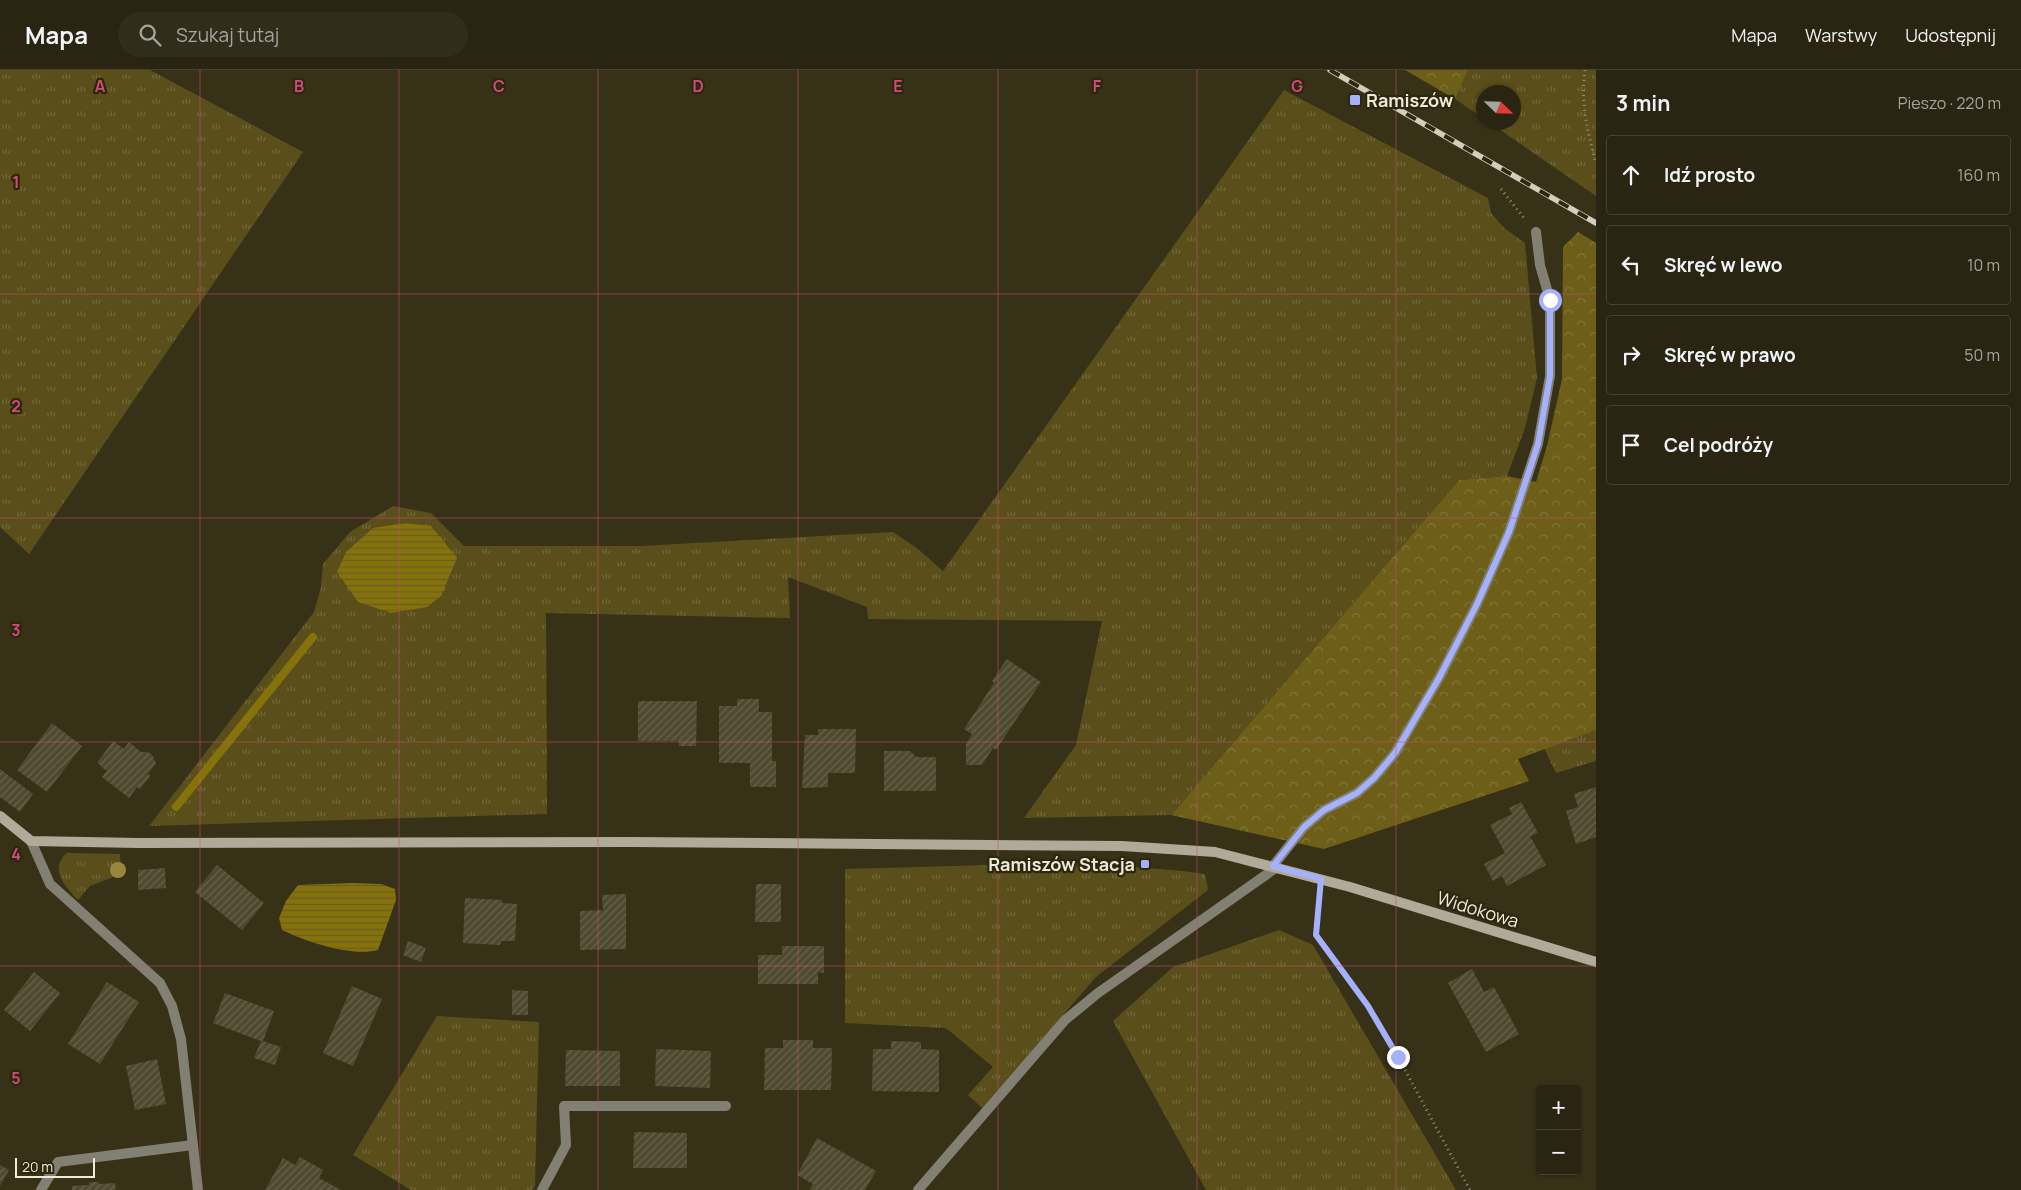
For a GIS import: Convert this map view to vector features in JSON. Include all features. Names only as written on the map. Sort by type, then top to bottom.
[{"type":"street","points":[[918,1190],[1065,1020],[1098,993],[1275,866],[1304,827],[1324,810],[1357,793],[1374,778],[1395,753],[1439,678],[1477,604],[1509,532],[1538,444],[1550,376],[1550,300],[1540,265],[1536,232]]},
{"type":"street","points":[[0,816],[31,841],[50,884],[160,984],[168,998],[181,1040],[198,1190]]},
{"type":"street","name":"Widokowa","points":[[31,841],[139,844],[630,842],[1122,846],[1215,852],[1275,866],[1350,887],[1596,962]]},
{"type":"street","points":[[542,1190],[566,1145],[564,1106],[726,1106]]},
{"type":"street","points":[[40,1190],[58,1162],[193,1145]]},
{"type":"path","points":[[1585,70],[1583,83],[1584,116],[1596,164]]},
{"type":"path","points":[[1501,189],[1536,232]]},
{"type":"path","points":[[1321,879],[1316,935],[1368,1006],[1398,1057],[1470,1190]]},
{"type":"green space","points":[[0,70],[150,70],[303,152],[29,554],[0,527]]},
{"type":"green space","points":[[1405,70],[1468,70],[1455,99]]},
{"type":"green space","points":[[1468,70],[1596,70],[1596,196],[1500,130],[1521,130],[1521,85],[1476,85],[1476,113],[1455,99]]},
{"type":"green space","points":[[1284,90],[1488,198],[1491,213],[1504,228],[1525,243],[1537,378],[1525,428],[1507,476],[1459,480],[1171,815],[1024,818],[1076,745],[1102,621],[868,619],[867,607],[788,577],[790,618],[546,613],[547,814],[149,826],[314,612],[321,587],[323,564],[350,532],[393,506],[431,513],[464,546],[640,546],[893,532],[918,549],[943,571]]},
{"type":"green space","points":[[1578,232],[1596,243],[1596,730],[1518,759],[1529,781],[1324,849],[1171,815],[1459,480],[1507,476],[1536,482],[1547,446],[1562,379],[1563,247]]},
{"type":"green space","points":[[1596,730],[1596,761],[1556,773],[1544,748]]},
{"type":"green space","points":[[67,853],[120,854],[121,874],[90,886],[78,900],[64,884],[59,871],[59,865]]},
{"type":"green space","points":[[1024,864],[1137,867],[1205,874],[1208,890],[1096,977],[982,1108],[968,1095],[993,1067],[946,1028],[845,1023],[845,869]]},
{"type":"green space","points":[[1279,930],[1313,945],[1456,1190],[1206,1190],[1113,1021],[1173,967]]},
{"type":"green space","points":[[437,1016],[539,1022],[535,1186],[532,1190],[411,1190],[353,1155]]},
{"type":"shaded area","points":[[406,523],[431,526],[457,558],[441,596],[427,607],[391,613],[358,602],[337,572],[346,552],[373,528]]},
{"type":"shaded area","points":[[381,884],[395,889],[396,900],[378,950],[355,952],[342,950],[304,939],[282,930],[279,918],[286,901],[298,885]]},
{"type":"building","points":[[1007,659],[1041,682],[996,750],[993,748],[982,765],[966,765],[966,744],[972,734],[964,729]]},
{"type":"building","points":[[737,699],[759,699],[759,712],[772,712],[772,761],[776,761],[776,787],[750,787],[750,763],[719,763],[719,706],[737,706]]},
{"type":"building","points":[[638,701],[697,701],[696,746],[679,746],[679,741],[638,741]]},
{"type":"building","points":[[52,723],[82,746],[47,792],[17,770]]},
{"type":"building","points":[[818,729],[856,729],[855,773],[828,773],[828,787],[802,788],[805,735],[818,735]]},
{"type":"building","points":[[113,741],[124,749],[129,742],[141,752],[148,752],[152,755],[156,763],[148,774],[150,776],[140,789],[137,787],[129,798],[102,777],[107,771],[97,763]]},
{"type":"building","points":[[884,751],[910,751],[916,757],[936,757],[936,791],[884,791]]},
{"type":"building","points":[[0,769],[33,794],[20,812],[0,797]]},
{"type":"building","points":[[1596,787],[1596,837],[1576,844],[1566,811],[1578,807],[1574,794]]},
{"type":"building","points":[[1521,802],[1538,833],[1530,836],[1546,865],[1507,886],[1502,876],[1493,881],[1484,864],[1505,853],[1490,825],[1512,814],[1509,808]]},
{"type":"building","points":[[217,865],[264,903],[242,930],[195,892]]},
{"type":"building","points":[[165,868],[166,888],[138,890],[138,870]]},
{"type":"building","points":[[756,884],[781,884],[781,922],[755,922]]},
{"type":"building","points":[[626,894],[626,949],[580,950],[580,911],[603,910],[602,895]]},
{"type":"building","points":[[465,898],[502,900],[502,903],[517,904],[515,941],[501,941],[500,945],[463,943]]},
{"type":"building","points":[[408,941],[426,948],[421,962],[403,955]]},
{"type":"building","points":[[782,946],[824,946],[824,973],[818,972],[818,984],[758,984],[758,955],[782,955]]},
{"type":"building","points":[[1472,969],[1484,992],[1494,987],[1519,1034],[1486,1052],[1448,983]]},
{"type":"building","points":[[34,972],[60,993],[30,1031],[4,1010]]},
{"type":"building","points":[[107,982],[139,1002],[100,1064],[68,1044]]},
{"type":"building","points":[[352,986],[382,999],[353,1066],[323,1053]]},
{"type":"building","points":[[512,990],[528,991],[528,1015],[512,1015]]},
{"type":"building","points":[[225,993],[274,1011],[263,1041],[281,1047],[275,1065],[254,1058],[261,1041],[213,1023]]},
{"type":"building","points":[[783,1040],[813,1040],[813,1048],[832,1048],[831,1090],[764,1090],[765,1048],[783,1048]]},
{"type":"building","points":[[891,1041],[921,1042],[921,1049],[939,1050],[939,1092],[872,1091],[873,1049],[891,1049]]},
{"type":"building","points":[[656,1049],[711,1051],[710,1088],[655,1086]]},
{"type":"building","points":[[566,1050],[620,1051],[620,1086],[565,1086]]},
{"type":"building","points":[[157,1059],[166,1104],[135,1110],[126,1066]]},
{"type":"building","points":[[634,1132],[687,1133],[687,1168],[633,1168]]},
{"type":"building","points":[[817,1138],[876,1171],[865,1190],[810,1190],[813,1184],[797,1175]]},
{"type":"building","points":[[300,1157],[323,1170],[319,1178],[341,1190],[265,1190],[283,1158],[295,1165]]},
{"type":"building","points":[[0,1165],[9,1170],[0,1186]]},
{"type":"building","points":[[89,1182],[99,1182],[99,1184],[115,1183],[116,1190],[72,1190],[72,1186],[89,1185]]},
{"type":"waterway","points":[[176,807],[313,637]]},
{"type":"railway","points":[[1330,70],[1596,223]]},
{"type":"place","name":"Ramiszów","points":[[1355,100]]},
{"type":"place","name":"Ramiszów Stacja","points":[[1145,864]]},
{"type":"route","points":[[1398,1057],[1368,1006],[1316,935],[1321,879],[1273,866],[1304,827],[1324,810],[1357,793],[1374,778],[1395,753],[1439,678],[1477,604],[1509,532],[1538,444],[1550,376],[1550,300]]}]
